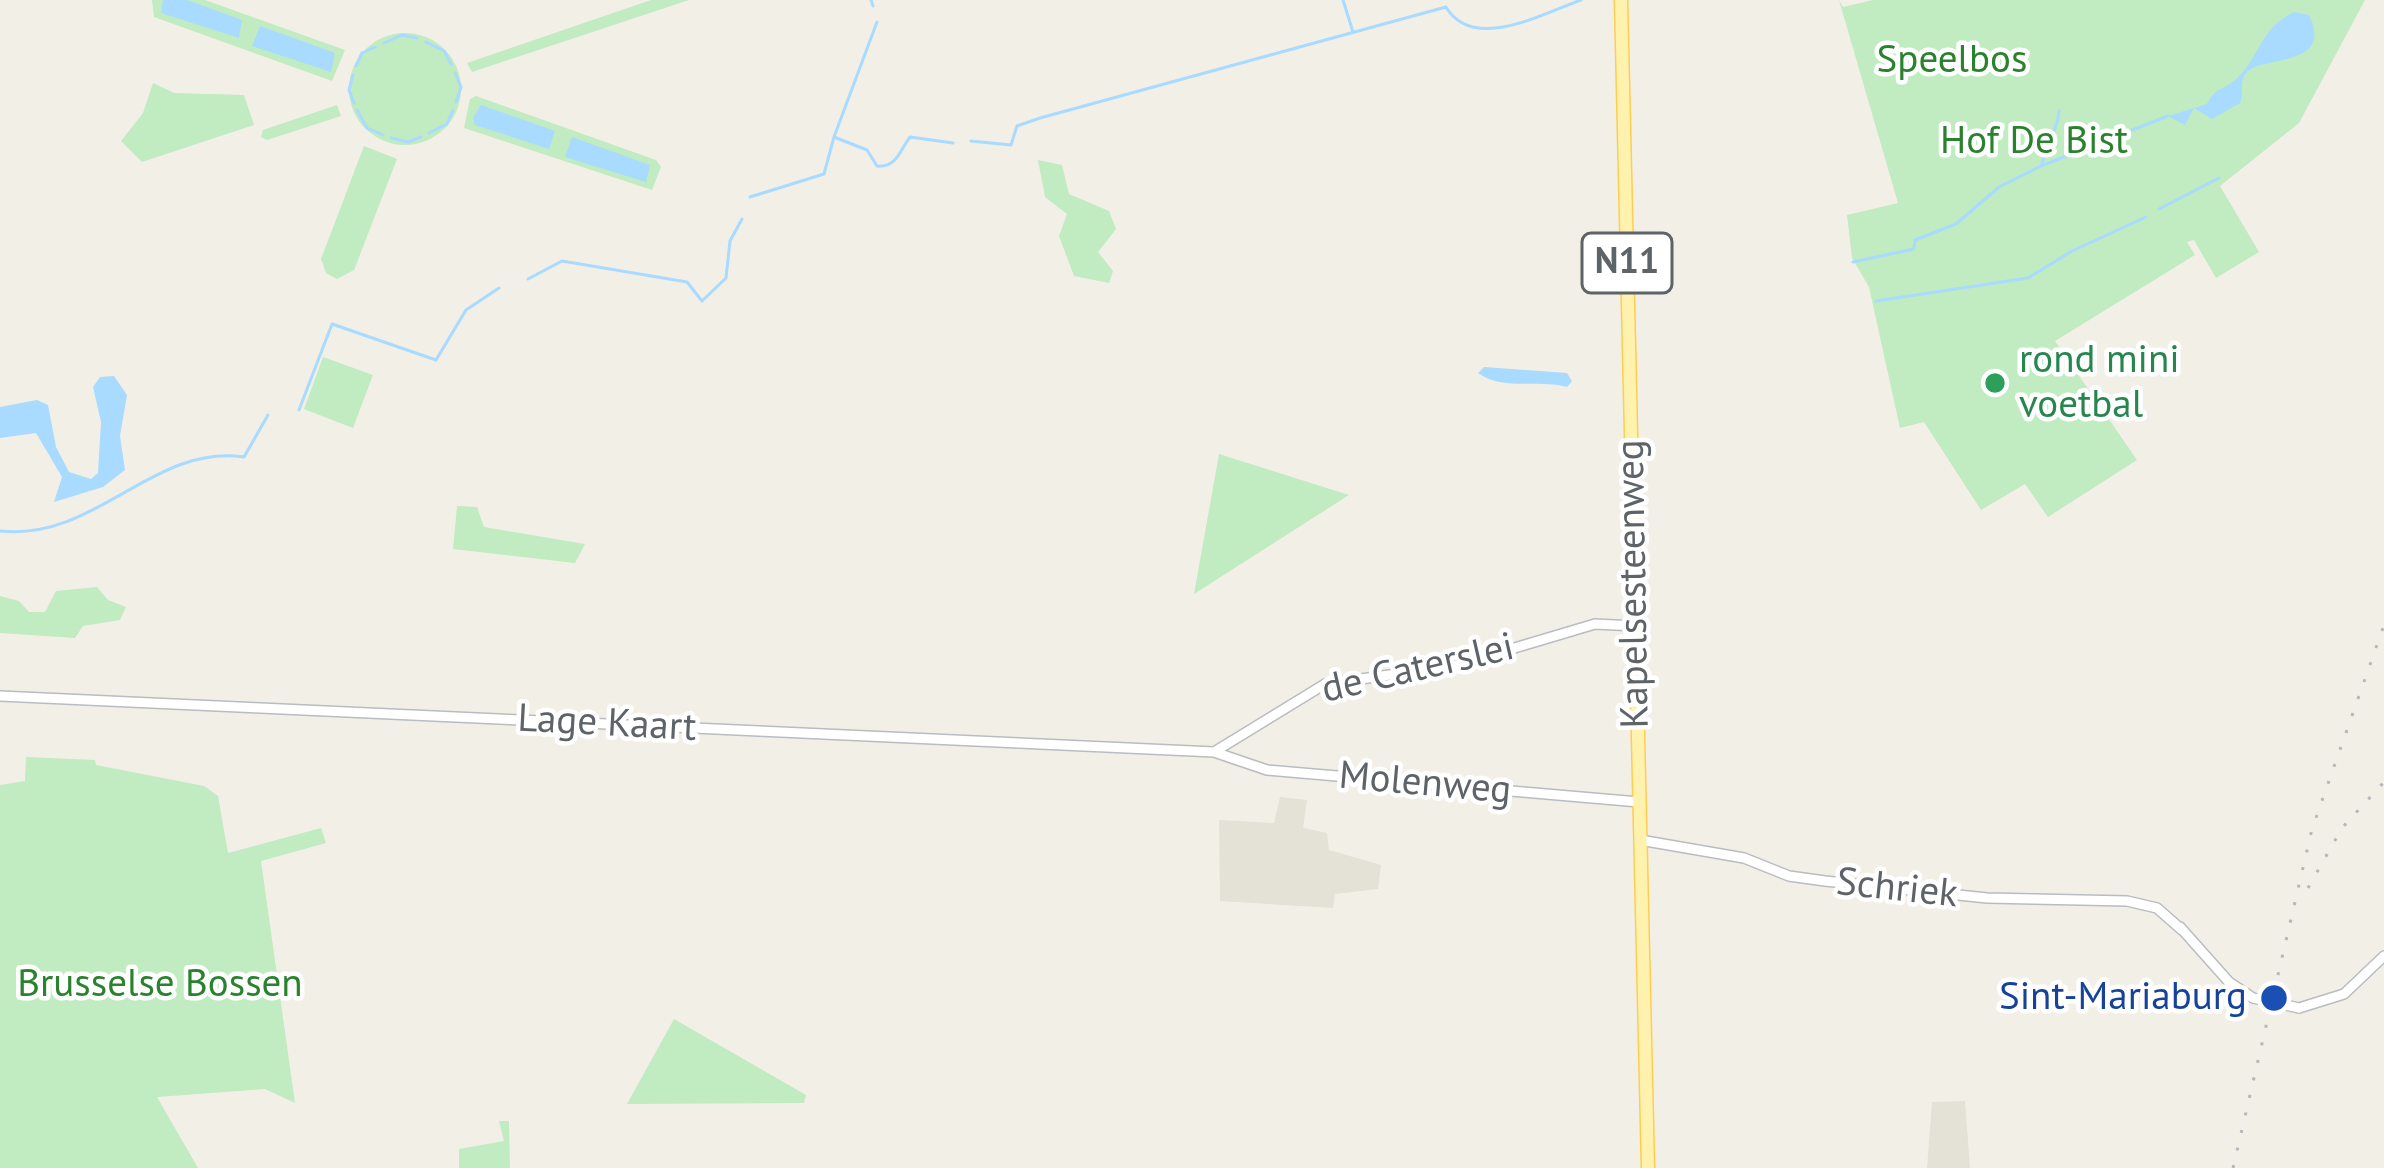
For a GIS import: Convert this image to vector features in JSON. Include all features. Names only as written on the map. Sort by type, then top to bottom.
[{"type":"main road","name":"Kapelsesteenweg","points":[[1621,0],[1648,1168]]},
{"type":"street","name":"de Caterslei","points":[[1214,752],[1325,684],[1454,666],[1595,624],[1636,626]]},
{"type":"street","name":"Lage Kaart","points":[[0,696],[1214,752]]},
{"type":"street","name":"Molenweg","points":[[1214,752],[1267,770],[1639,802]]},
{"type":"street","name":"Schriek","points":[[1640,840],[1744,858],[1789,876],[1825,881],[2018,901],[2127,901],[2158,909],[2229,982],[2252,998],[2299,1008],[2336,998],[2384,956]]},
{"type":"shaded area","points":[[1280,797],[1307,800],[1303,828],[1327,833],[1329,850],[1381,865],[1378,889],[1335,894],[1333,908],[1220,901],[1219,820],[1274,823]]},
{"type":"shaded area","points":[[1965,1101],[1970,1168],[1927,1168],[1932,1102]]},
{"type":"green space","points":[[152,0],[205,0],[345,50],[332,81],[154,17]]},
{"type":"green space","points":[[651,0],[689,0],[472,72],[467,63]]},
{"type":"green space","name":"Hof De Bist","points":[[1839,0],[1843,7],[1873,0],[2365,0],[2299,123],[2220,186],[2259,252],[2216,278],[2194,240],[2187,242],[2195,255],[2055,341],[2137,460],[2048,517],[2025,484],[1981,510],[1924,422],[1900,428],[1869,287],[1852,258],[1847,215],[1898,203]]},
{"type":"green space","points":[[405,33],[426,37],[445,49],[457,68],[461,89],[457,110],[445,129],[426,141],[405,145],[384,141],[365,129],[353,110],[349,89],[353,68],[365,49],[384,37]]},
{"type":"green space","points":[[153,83],[174,93],[244,95],[254,125],[142,162],[121,141],[143,113]]},
{"type":"green space","points":[[476,96],[656,160],[661,167],[652,190],[464,128],[470,99]]},
{"type":"green space","points":[[337,105],[341,116],[267,140],[261,137],[263,130]]},
{"type":"green space","points":[[364,146],[397,159],[354,270],[337,279],[326,273],[321,259]]},
{"type":"green space","points":[[1038,160],[1062,165],[1069,194],[1109,211],[1116,229],[1098,252],[1113,271],[1109,283],[1074,276],[1059,236],[1067,214],[1045,197]]},
{"type":"green space","points":[[323,357],[373,375],[353,428],[304,409]]},
{"type":"green space","points":[[1219,454],[1349,495],[1194,594]]},
{"type":"green space","points":[[457,506],[477,507],[484,527],[585,544],[575,563],[453,549]]},
{"type":"green space","points":[[97,587],[108,600],[126,607],[120,620],[83,626],[75,638],[0,633],[0,596],[19,601],[29,612],[45,612],[56,591]]},
{"type":"green space","name":"Brusselse Bossen","points":[[26,757],[95,760],[96,765],[204,786],[218,796],[228,853],[321,828],[326,843],[261,861],[295,1103],[265,1089],[157,1097],[198,1168],[0,1168],[0,785],[25,781]]},
{"type":"green space","points":[[674,1019],[806,1095],[804,1103],[627,1104]]},
{"type":"green space","points":[[499,1121],[509,1121],[510,1168],[459,1168],[459,1149],[504,1141]]},
{"type":"water","points":[[163,0],[187,0],[242,20],[239,38],[161,13]]},
{"type":"water","points":[[2294,12],[2309,15],[2313,42],[2296,56],[2247,72],[2240,103],[2212,119],[2194,108],[2207,104],[2244,71],[2273,27]]},
{"type":"water","points":[[260,26],[335,53],[331,72],[252,46]]},
{"type":"water","points":[[481,105],[555,131],[549,149],[475,125],[473,118]]},
{"type":"water","points":[[2194,108],[2185,125],[2168,116]]},
{"type":"water","points":[[572,137],[650,165],[646,182],[565,157]]},
{"type":"water","points":[[1484,367],[1567,373],[1572,381],[1567,387],[1498,382],[1478,373]]},
{"type":"water","points":[[114,376],[127,395],[120,436],[125,470],[103,487],[54,502],[62,477],[36,433],[0,438],[0,407],[37,400],[48,405],[56,447],[69,472],[91,479],[98,473],[101,422],[93,387],[100,377]]},
{"type":"waterway","points":[[871,0],[873,6]]},
{"type":"waterway","points":[[1343,0],[1353,32]]},
{"type":"waterway","points":[[971,141],[1011,145],[1017,126],[1040,118],[1446,7],[1458,20],[1491,28],[1510,26],[1581,0]]},
{"type":"waterway","points":[[834,137],[877,22]]},
{"type":"waterway","points":[[384,43],[402,35],[417,38]]},
{"type":"waterway","points":[[426,42],[444,51],[451,64]]},
{"type":"waterway","points":[[356,66],[362,53],[375,47]]},
{"type":"waterway","points":[[455,73],[461,87],[456,102]]},
{"type":"waterway","points":[[353,75],[349,90],[354,103]]},
{"type":"waterway","points":[[357,110],[367,128],[383,135]]},
{"type":"waterway","points":[[429,133],[447,124],[453,110]]},
{"type":"waterway","points":[[2058,118],[2059,111]]},
{"type":"waterway","points":[[1853,262],[1914,249],[1915,240],[1956,224],[1999,187],[2168,116]]},
{"type":"waterway","points":[[2041,166],[2058,120]]},
{"type":"waterway","points":[[391,138],[408,142],[421,137]]},
{"type":"waterway","points":[[750,197],[824,174],[834,137],[867,150],[877,166],[894,161],[910,137],[953,143]]},
{"type":"waterway","points":[[2159,209],[2219,178]]},
{"type":"waterway","points":[[1876,301],[2028,278],[2072,251],[2146,217]]},
{"type":"waterway","points":[[528,279],[562,261],[687,282],[702,301],[726,278],[730,241],[742,219]]},
{"type":"waterway","points":[[299,410],[332,324],[436,360],[466,310],[499,288]]},
{"type":"waterway","points":[[0,531],[35,530],[66,522],[181,464],[211,457],[244,457],[268,415]]},
{"type":"railway","points":[[2233,1168],[2312,829],[2384,625]]},
{"type":"railway","points":[[2308,888],[2342,828],[2384,782]]},
{"type":"place","name":"rond mini voetbal","points":[[1995,383]]},
{"type":"place","name":"Sint-Mariaburg","points":[[2274,998]]},
{"type":"park label","name":"Speelbos","points":[[1952,61]]}]
